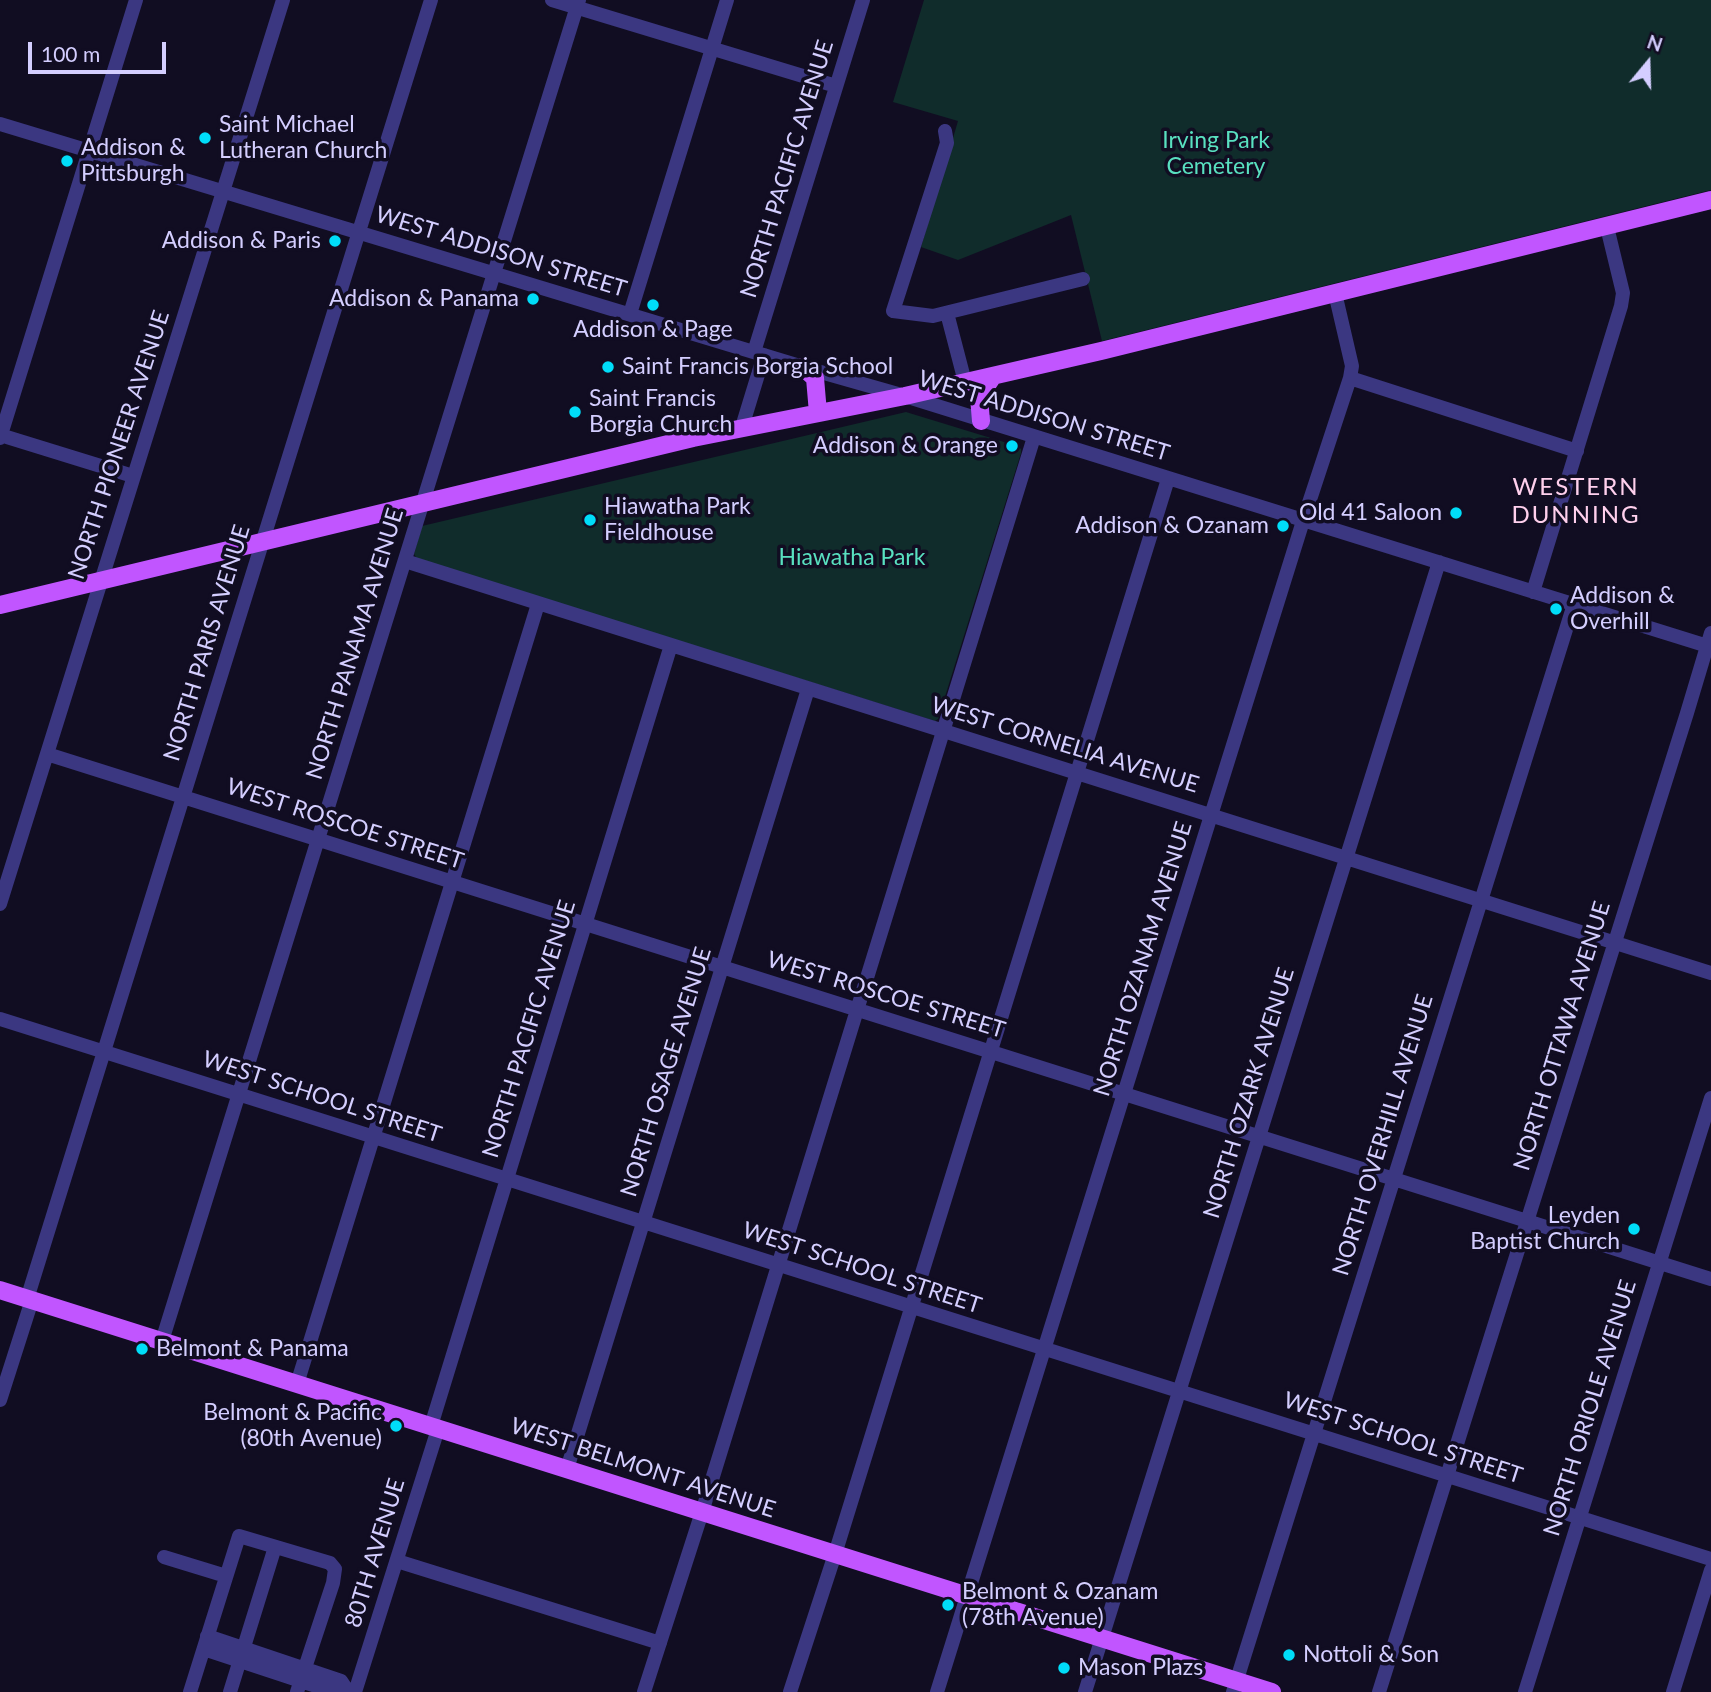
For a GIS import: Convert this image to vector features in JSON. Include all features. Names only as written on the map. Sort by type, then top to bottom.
[{"type":"main road","points":[[0,605],[742,427],[905,396],[1114,348],[1711,200]]},
{"type":"main road","points":[[803,367],[815,379],[818,413]]},
{"type":"main road","points":[[981,421],[979,397],[993,376]]},
{"type":"main road","name":"WEST BELMONT AVENUE","points":[[0,1290],[1101,1638],[1234,1686],[1272,1692]]},
{"type":"street","points":[[133,476],[0,436],[136,0]]},
{"type":"street","name":"NORTH PIONEER AVENUE","points":[[0,904],[283,0]]},
{"type":"street","name":"NORTH PARIS AVENUE","points":[[0,1400],[104,1052],[431,0]]},
{"type":"street","points":[[552,0],[578,4],[836,86]]},
{"type":"street","points":[[630,314],[727,0]]},
{"type":"street","name":"NORTH PACIFIC AVENUE","points":[[742,427],[759,354],[863,0]]},
{"type":"street","name":"NORTH PANAMA AVENUE","points":[[162,1341],[578,4]]},
{"type":"street","name":"WEST ADDISON STREET","points":[[0,124],[905,396],[1533,592],[1710,642]]},
{"type":"street","points":[[945,131],[947,143],[893,311],[933,316],[1083,279]]},
{"type":"street","points":[[1533,592],[1621,306],[1623,293],[1607,227]]},
{"type":"street","name":"NORTH OZANAM AVENUE","points":[[937,1692],[1303,521],[1350,379],[1352,366],[1335,293]]},
{"type":"street","points":[[947,313],[965,382]]},
{"type":"street","points":[[1350,379],[1577,451]]},
{"type":"street","points":[[644,1692],[1034,437]]},
{"type":"street","points":[[790,1692],[1168,479]]},
{"type":"street","name":"WEST CORNELIA AVENUE","points":[[405,561],[1711,973]]},
{"type":"street","name":"NORTH OZARK AVENUE","points":[[1085,1692],[1439,562]]},
{"type":"street","points":[[297,1384],[538,604]]},
{"type":"street","name":"NORTH OVERHILL AVENUE","points":[[1234,1686],[1574,604]]},
{"type":"street","name":"NORTH OTTAWA AVENUE","points":[[1379,1692],[1710,642]]},
{"type":"street","name":"NORTH PACIFIC AVENUE","points":[[435,1427],[506,1179],[671,645]]},
{"type":"street","name":"NORTH OSAGE AVENUE","points":[[567,1469],[808,688]]},
{"type":"street","name":"WEST ROSCOE STREET","points":[[47,754],[1711,1279]]},
{"type":"street","name":"WEST SCHOOL STREET","points":[[0,1019],[1711,1559]]},
{"type":"street","name":"NORTH ORIOLE AVENUE","points":[[1525,1692],[1711,1098]]},
{"type":"street","name":"80TH AVENUE","points":[[346,1692],[397,1560],[435,1427]]},
{"type":"street","points":[[190,1692],[239,1536],[330,1563],[335,1569],[333,1583],[301,1680]]},
{"type":"street","points":[[230,1692],[275,1547]]},
{"type":"street","points":[[164,1557],[226,1576]]},
{"type":"street","points":[[397,1560],[660,1643]]},
{"type":"street","points":[[1673,1692],[1711,1570]]},
{"type":"street","points":[[205,1642],[301,1680],[341,1681],[346,1692]]},
{"type":"green space","name":"Irving Park Cemetery","points":[[924,0],[1711,0],[1711,190],[1102,341],[1071,215],[958,260],[921,247],[958,121],[893,102]]},
{"type":"green space","name":"Hiawatha Park","points":[[906,412],[1021,449],[938,719],[935,721],[417,559],[414,554],[422,526]]},
{"type":"place","name":"Saint Michael Lutheran Church","points":[[205,138]]},
{"type":"place","name":"Addison & Pittsburgh","points":[[67,161]]},
{"type":"place","name":"Addison & Paris","points":[[335,241]]},
{"type":"place","name":"Addison & Panama","points":[[533,299]]},
{"type":"place","name":"Addison & Page","points":[[653,305]]},
{"type":"place","name":"Saint Francis Borgia School","points":[[608,367]]},
{"type":"place","name":"Saint Francis Borgia Church","points":[[575,412]]},
{"type":"place","name":"Addison & Orange","points":[[1012,446]]},
{"type":"place","name":"Old 41 Saloon","points":[[1456,513]]},
{"type":"place","name":"Hiawatha Park Fieldhouse","points":[[590,520]]},
{"type":"place","name":"Addison & Ozanam","points":[[1283,526]]},
{"type":"place","name":"Addison & Overhill","points":[[1556,609]]},
{"type":"place","name":"Leyden Baptist Church","points":[[1634,1229]]},
{"type":"place","name":"Belmont & Panama","points":[[142,1349]]},
{"type":"place","name":"Belmont & Pacific (80th Avenue)","points":[[396,1426]]},
{"type":"place","name":"Belmont & Ozanam (78th Avenue)","points":[[948,1605]]},
{"type":"place","name":"Nottoli & Son","points":[[1289,1655]]},
{"type":"place","name":"Mason Plazs","points":[[1064,1668]]},
{"type":"district","name":"WESTERN DUNNING","points":[[1576,501]]}]
